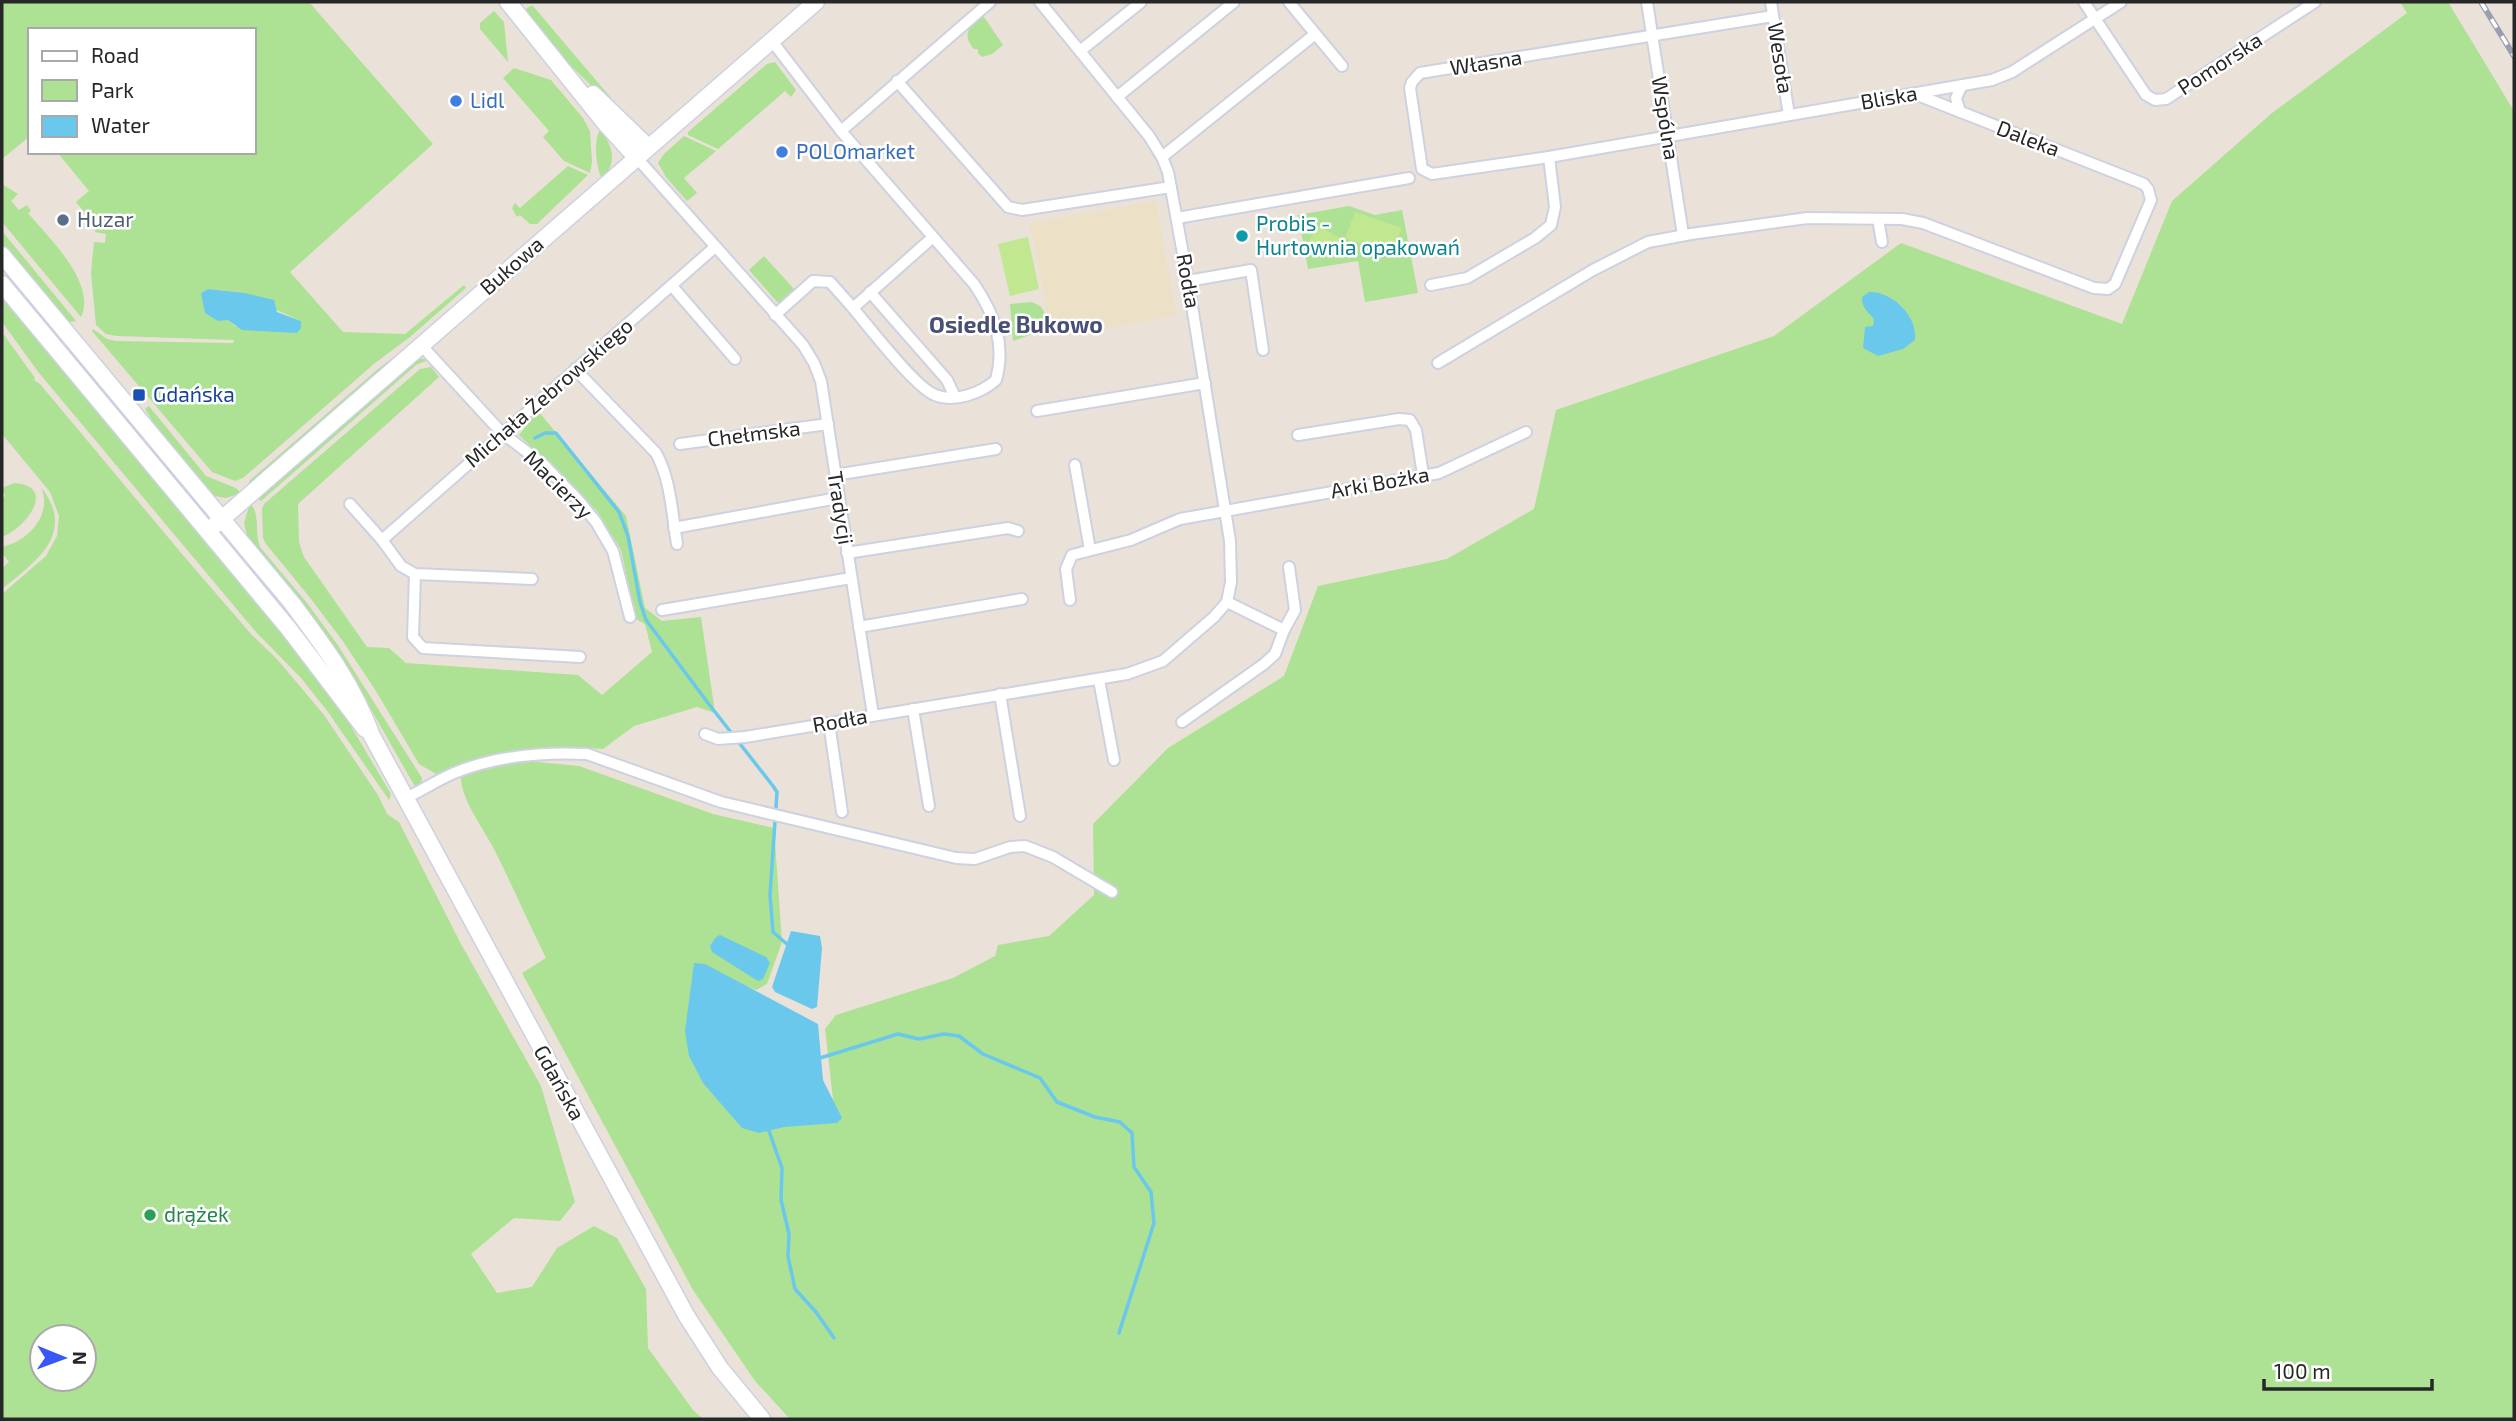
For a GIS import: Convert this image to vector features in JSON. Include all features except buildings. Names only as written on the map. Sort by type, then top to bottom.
[{"type":"main road","points":[[508,2],[554,60],[642,152]]},
{"type":"main road","name":"Bukowa","points":[[208,531],[816,2]]},
{"type":"main road","name":"Gdańska","points":[[2,255],[291,603],[330,656],[360,702],[372,736],[686,1315],[720,1368],[762,1419]]},
{"type":"main road","name":"Gdańska","points":[[2,284],[307,651],[372,736]]},
{"type":"street","points":[[841,131],[990,2]]},
{"type":"street","points":[[1080,51],[1141,2]]},
{"type":"street","points":[[1117,97],[1234,2]]},
{"type":"street","points":[[1289,2],[1342,66]]},
{"type":"street","name":"Wspólna","points":[[1647,2],[1683,235]]},
{"type":"street","name":"Wesoła","points":[[1771,2],[1789,115]]},
{"type":"street","name":"Pomorska","points":[[2084,2],[2146,95],[2160,100],[2166,99],[2315,2]]},
{"type":"street","name":"Bliska","points":[[1422,169],[1432,174],[1549,157],[1992,80],[2012,72],[2121,2]]},
{"type":"street","name":"Rodła","points":[[705,734],[719,739],[745,737],[1099,680],[1148,668],[1163,661],[1214,617],[1227,602],[1232,567],[1226,512],[1177,218],[1162,157],[1149,136],[1043,3]]},
{"type":"street","name":"Własna","points":[[1422,169],[1410,88],[1420,74],[1773,16]]},
{"type":"street","points":[[1162,157],[1314,34]]},
{"type":"street","points":[[772,41],[841,131],[974,284],[986,302],[995,322],[1000,351],[996,380],[978,393],[955,397],[935,395],[924,388],[831,282],[813,281],[775,314]]},
{"type":"street","points":[[897,81],[1008,207],[1022,211],[1171,187]]},
{"type":"street","points":[[1960,112],[1956,98],[1962,85]]},
{"type":"street","name":"Daleka","points":[[1878,219],[1902,219],[1923,223],[2101,290],[2108,289],[2120,279],[2149,206],[2151,194],[2144,184],[1913,93]]},
{"type":"street","name":"Tradycji","points":[[642,152],[715,247],[803,345],[814,363],[832,428],[838,498],[873,715]]},
{"type":"street","points":[[1431,285],[1467,278],[1535,238],[1551,225],[1555,208],[1549,157]]},
{"type":"street","points":[[1177,218],[1409,178]]},
{"type":"street","points":[[1438,363],[1620,255],[1648,242],[1807,218],[1878,219],[1882,242]]},
{"type":"street","points":[[853,308],[932,238]]},
{"type":"street","name":"Michała Żebrowskiego","points":[[383,540],[715,247]]},
{"type":"street","points":[[1188,281],[1251,270],[1263,349]]},
{"type":"street","points":[[672,286],[735,359]]},
{"type":"street","points":[[870,292],[947,380],[955,397]]},
{"type":"street","name":"Macierzy","points":[[421,345],[502,433],[544,465],[596,522],[613,551],[630,617]]},
{"type":"street","points":[[575,369],[656,453],[665,474],[677,544]]},
{"type":"street","points":[[1037,411],[1205,383]]},
{"type":"street","points":[[1298,435],[1399,419],[1410,420],[1416,430],[1423,475]]},
{"type":"street","name":"Chełmska","points":[[680,444],[832,428]]},
{"type":"street","name":"Arki Bożka","points":[[1090,550],[1131,540],[1180,519],[1440,472],[1526,432]]},
{"type":"street","points":[[835,475],[996,449]]},
{"type":"street","points":[[1070,600],[1067,561],[1072,555],[1090,550],[1075,465]]},
{"type":"street","points":[[674,528],[838,498]]},
{"type":"street","points":[[350,504],[383,540],[401,566],[415,574],[532,579]]},
{"type":"street","points":[[847,553],[1008,528],[1018,531]]},
{"type":"street","points":[[1182,722],[1275,654],[1295,610],[1289,567]]},
{"type":"street","points":[[415,574],[413,637],[423,648],[580,657]]},
{"type":"street","points":[[663,610],[851,578]]},
{"type":"street","points":[[859,627],[1022,599]]},
{"type":"street","points":[[1227,602],[1284,630]]},
{"type":"street","points":[[1099,680],[1114,760]]},
{"type":"street","points":[[1000,694],[1020,816]]},
{"type":"street","points":[[913,709],[929,806]]},
{"type":"street","points":[[829,723],[842,813]]},
{"type":"street","points":[[407,798],[454,773],[495,761],[567,753],[587,754],[721,802],[957,858],[975,859],[1010,847],[1025,846],[1054,857],[1112,892]]},
{"type":"shaded area","points":[[1156,201],[1176,316],[1052,338],[1030,223]]},
{"type":"green space","points":[[2,2],[309,2],[433,144],[290,272],[343,332],[405,334],[464,285],[466,288],[243,478],[235,481],[212,472],[92,331],[93,329],[107,339],[116,341],[233,343],[234,340],[117,336],[106,334],[96,325],[91,273],[94,242],[105,243],[106,234],[95,232],[96,226],[76,202],[89,191],[59,154],[256,154],[256,28],[28,28],[28,138],[2,159]],"holes":[[[208,289],[237,292],[301,321],[235,326],[201,293]]]},
{"type":"green space","points":[[2400,2],[2448,2],[2514,111],[2514,1419],[790,1419],[755,1381],[693,1290],[522,973],[546,958],[494,849],[468,803],[461,783],[461,774],[517,760],[579,766],[713,814],[774,828],[782,942],[767,984],[756,990],[700,969],[834,1108],[825,1029],[836,1015],[953,978],[995,956],[998,945],[1049,936],[1094,895],[1093,824],[1168,748],[1284,676],[1318,586],[1447,559],[1534,509],[1556,410],[1774,336],[1901,243],[2122,324],[2172,201],[2272,113],[2407,13]]},
{"type":"green space","points":[[533,6],[611,98],[611,105],[563,58],[524,11]]},
{"type":"green space","points":[[494,11],[504,22],[508,62],[480,29],[480,23]]},
{"type":"green space","points":[[982,14],[1003,45],[992,54],[982,57],[978,49],[974,49],[970,44],[968,34],[971,26]]},
{"type":"green space","points":[[775,62],[796,90],[791,97],[785,91],[718,149],[688,135],[688,132],[767,64]]},
{"type":"green space","points":[[514,68],[551,80],[583,118],[590,131],[590,173],[564,161],[543,137],[549,131],[503,78]]},
{"type":"green space","points":[[600,130],[612,154],[610,166],[602,179],[596,154]]},
{"type":"green space","points":[[684,136],[716,151],[684,178],[697,193],[687,201],[666,177],[658,163]]},
{"type":"green space","points":[[568,166],[588,175],[537,224],[530,224],[520,215],[517,217],[512,208],[515,203],[520,208]]},
{"type":"green space","points":[[2,184],[18,194],[11,201],[19,210],[27,205],[31,211],[28,213],[58,247],[77,275],[84,304],[81,317],[2,222]]},
{"type":"green space","points":[[1349,206],[1375,215],[1402,210],[1418,293],[1365,302],[1358,261],[1308,269],[1298,215]]},
{"type":"green space","points":[[1355,212],[1402,228],[1391,255],[1345,238]]},
{"type":"green space","points":[[1319,226],[1345,241],[1336,255],[1309,240]]},
{"type":"green space","points":[[2,231],[76,321],[64,320],[2,246]]},
{"type":"green space","points":[[1028,237],[1039,289],[1010,296],[998,244]]},
{"type":"green space","points":[[764,256],[794,289],[778,303],[749,270]]},
{"type":"green space","points":[[2,293],[302,655],[342,711],[391,794],[389,800],[301,678],[255,631],[39,373],[2,322]]},
{"type":"green space","points":[[1031,302],[1043,309],[1043,330],[1013,341],[1010,304]]},
{"type":"green space","points":[[2,332],[34,380],[251,634],[277,659],[324,715],[378,795],[387,814],[399,822],[461,944],[541,1086],[575,1202],[560,1221],[514,1218],[471,1254],[497,1293],[532,1287],[557,1248],[594,1226],[617,1238],[646,1289],[648,1348],[693,1410],[703,1419],[2,1419],[2,594],[46,556],[57,536],[59,516],[50,492],[2,434]]},
{"type":"green space","points":[[411,344],[249,485],[249,481],[378,369]]},
{"type":"green space","points":[[69,349],[73,349],[208,515],[195,507]]},
{"type":"green space","points":[[418,358],[428,360],[416,365],[261,501],[257,497]]},
{"type":"green space","points":[[431,367],[439,377],[298,504],[299,542],[304,557],[367,647],[389,648],[406,663],[578,675],[602,695],[652,652],[645,624],[636,619],[621,550],[597,511],[519,435],[538,411],[626,516],[645,608],[662,621],[701,617],[715,713],[697,707],[634,726],[603,749],[572,747],[529,750],[436,774],[419,764],[342,640],[266,544],[263,538],[262,509],[264,504],[420,369]]},
{"type":"green space","points":[[149,406],[206,476],[236,488],[241,493],[226,498],[209,495],[168,445],[145,409]]},
{"type":"green space","points":[[14,483],[34,491],[34,508],[20,525],[2,537],[2,499],[5,496],[2,488]]},
{"type":"green space","points":[[41,487],[51,504],[55,519],[53,533],[39,557],[2,589],[2,568],[9,562],[2,553],[2,547],[21,539],[36,525],[44,507]]},
{"type":"green space","points":[[250,503],[255,513],[260,547],[337,644],[422,778],[421,786],[414,785],[332,647],[248,539],[244,523]]},
{"type":"water","points":[[208,289],[245,293],[274,300],[277,312],[301,321],[301,328],[297,333],[242,330],[228,320],[218,321],[205,313],[201,293]]},
{"type":"water","points":[[1869,292],[1886,296],[1902,307],[1912,322],[1915,340],[1903,349],[1878,356],[1863,348],[1865,327],[1873,326],[1874,319],[1862,301],[1862,297]]},
{"type":"water","points":[[791,931],[820,936],[822,948],[817,1007],[812,1009],[775,992],[772,987]]},
{"type":"water","points":[[720,935],[766,957],[770,963],[763,979],[758,981],[712,952],[710,946]]},
{"type":"water","points":[[694,963],[705,964],[818,1024],[823,1080],[842,1118],[837,1123],[784,1127],[759,1133],[742,1128],[703,1083],[689,1056],[685,1031]]},
{"type":"waterway","points":[[535,438],[545,433],[556,433],[619,512],[628,536],[646,620],[777,792],[770,895],[773,932],[788,945]]},
{"type":"waterway","points":[[820,1058],[898,1034],[919,1039],[944,1034],[959,1036],[983,1054],[1040,1078],[1057,1102],[1095,1117],[1120,1122],[1132,1133],[1134,1167],[1151,1192],[1154,1223],[1119,1333]]},
{"type":"waterway","points":[[769,1131],[782,1168],[781,1200],[789,1234],[788,1256],[795,1289],[816,1312],[834,1338]]},
{"type":"railway","points":[[2481,2],[2514,56]]},
{"type":"place","name":"Lidl","points":[[456,101]]},
{"type":"place","name":"POLOmarket","points":[[782,152]]},
{"type":"place","name":"Huzar","points":[[63,220]]},
{"type":"place","name":"Probis - Hurtownia opakowań","points":[[1242,236]]},
{"type":"place","name":"Gdańska","points":[[139,395]]},
{"type":"place","name":"drążek","points":[[150,1215]]},
{"type":"district","name":"Osiedle Bukowo","points":[[1016,325]]}]
